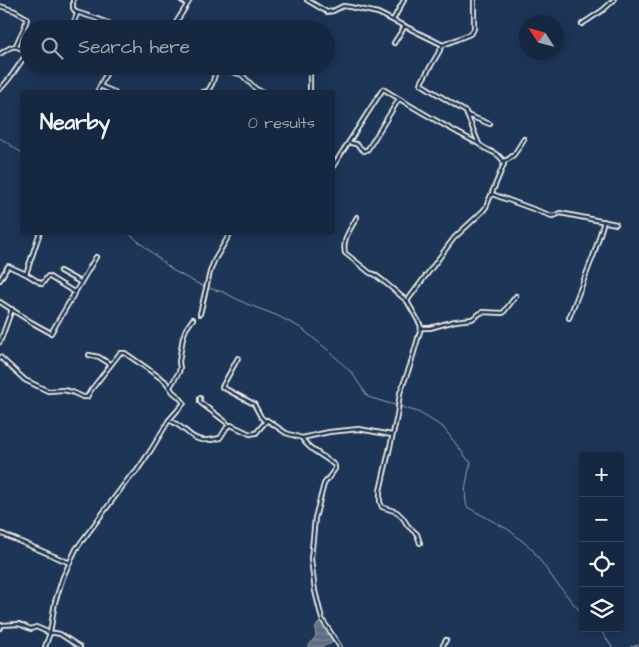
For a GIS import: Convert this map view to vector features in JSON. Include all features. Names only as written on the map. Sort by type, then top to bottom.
[{"type":"street","points":[[73,0],[73,8],[77,14],[75,20]]},
{"type":"street","points":[[180,0],[187,4]]},
{"type":"street","points":[[177,20],[190,0]]},
{"type":"street","points":[[307,0],[327,12],[343,6],[378,13],[444,45]]},
{"type":"street","points":[[393,20],[404,0]]},
{"type":"street","points":[[474,0],[473,31],[444,45],[421,84],[466,112],[479,144]]},
{"type":"street","points":[[582,24],[614,0]]},
{"type":"street","points":[[0,6],[15,11],[27,18],[27,20]]},
{"type":"street","points":[[76,12],[101,20]]},
{"type":"street","points":[[394,43],[405,25]]},
{"type":"street","points":[[16,46],[20,36]]},
{"type":"street","points":[[0,54],[12,46],[20,48]]},
{"type":"street","points":[[0,89],[20,65]]},
{"type":"street","points":[[98,90],[106,75]]},
{"type":"street","points":[[209,90],[215,75]]},
{"type":"street","points":[[242,75],[260,90]]},
{"type":"street","points":[[310,75],[310,90]]},
{"type":"street","points":[[100,86],[109,90]]},
{"type":"street","points":[[335,163],[383,89],[448,129],[499,155],[504,161]]},
{"type":"street","points":[[351,143],[356,144],[364,151],[368,149],[399,99]]},
{"type":"street","points":[[467,115],[490,124]]},
{"type":"street","points":[[504,161],[514,155],[524,139]]},
{"type":"street","points":[[407,301],[454,238],[486,207],[504,161]]},
{"type":"street","points":[[492,194],[552,216],[560,212],[616,224]]},
{"type":"street","points":[[357,217],[345,238],[343,246],[345,254],[382,280],[407,301],[420,324],[410,366],[400,393],[380,491],[382,507],[397,512],[417,534],[420,543]]},
{"type":"street","points":[[569,318],[594,254],[604,221]]},
{"type":"street","points":[[26,274],[39,235]]},
{"type":"street","points":[[200,314],[210,272],[229,235]]},
{"type":"street","points":[[0,302],[51,333],[96,257]]},
{"type":"street","points":[[0,280],[8,266],[42,284],[48,276],[74,292]]},
{"type":"street","points":[[60,271],[80,282]]},
{"type":"street","points":[[420,328],[430,328],[455,321],[472,319],[482,312],[503,313],[516,296]]},
{"type":"street","points":[[0,342],[12,310]]},
{"type":"street","points":[[170,387],[179,372],[183,337],[193,319]]},
{"type":"street","points":[[0,357],[19,375],[48,391],[64,390],[87,397],[110,364],[120,353],[126,352],[155,373],[184,403],[169,420],[136,472],[129,478],[76,549],[63,577],[55,602],[50,633],[44,647]]},
{"type":"street","points":[[89,355],[99,357],[110,364]]},
{"type":"street","points":[[238,358],[222,387],[254,404],[266,422],[267,420],[286,433],[302,438],[329,432],[359,429],[392,435]]},
{"type":"street","points":[[200,398],[201,403],[229,426],[231,425],[250,434],[256,433],[266,422]]},
{"type":"street","points":[[169,420],[196,439],[204,441],[220,438],[227,426],[229,426]]},
{"type":"street","points":[[302,438],[311,448],[335,466],[335,469],[324,484],[315,518],[311,559],[315,591],[322,619],[340,647]]},
{"type":"street","points":[[0,532],[70,563]]},
{"type":"street","points":[[0,628],[2,625],[19,624],[31,629],[36,627],[50,633],[56,632],[80,647]]},
{"type":"street","points":[[442,647],[446,640]]},
{"type":"water","points":[[320,622],[333,642],[324,646],[308,647],[316,636],[316,628]]},
{"type":"waterway","points":[[0,138],[20,152]]},
{"type":"waterway","points":[[131,235],[174,271],[204,287],[223,292],[301,328],[352,373],[368,397],[418,412],[443,427],[471,462],[465,490],[467,507],[509,530],[532,549],[579,610]]},
{"type":"waterway","points":[[602,632],[612,647]]},
{"type":"waterway","points":[[630,647],[639,645]]}]
